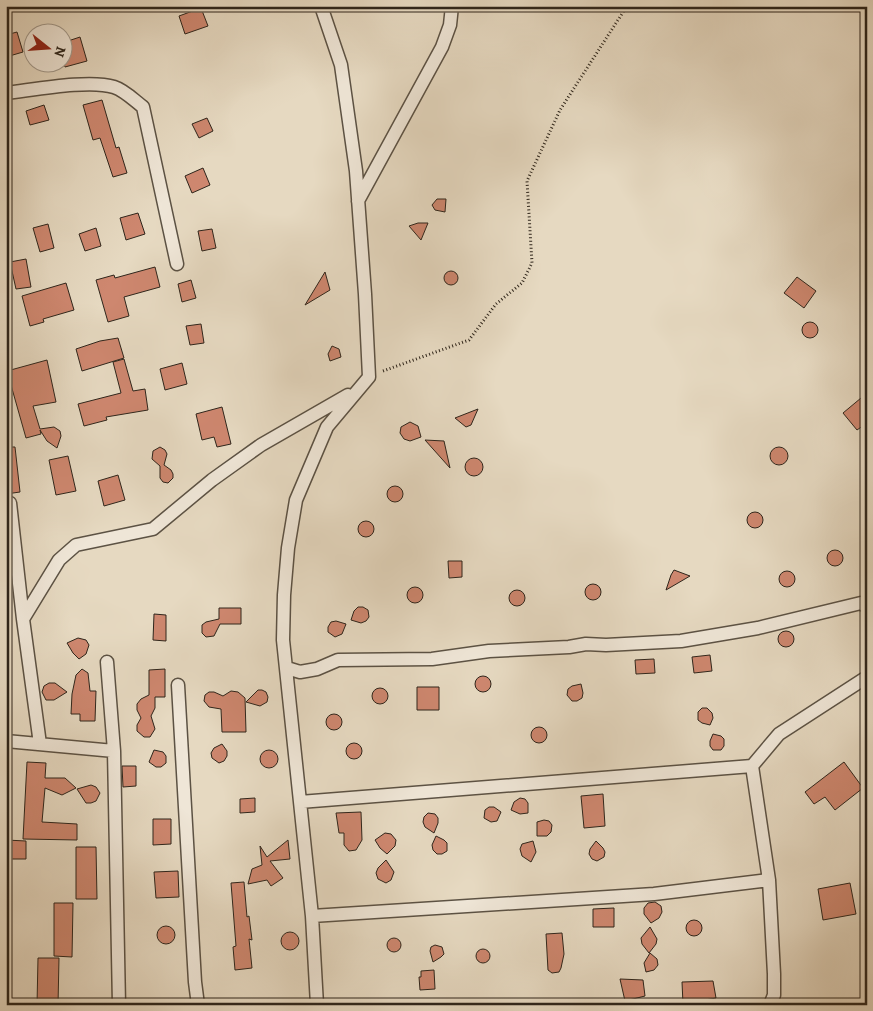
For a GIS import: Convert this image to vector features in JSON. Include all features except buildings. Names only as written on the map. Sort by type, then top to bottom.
[{"type":"street","points":[[317,1005],[312,916],[283,640],[284,594],[288,548],[296,500],[327,427],[368,376],[365,294],[356,171],[341,65],[321,6]]},
{"type":"street","points":[[358,201],[442,47],[450,25],[452,6]]},
{"type":"street","points":[[6,93],[99,85],[115,87],[143,107],[177,264]]},
{"type":"street","points":[[23,619],[59,560],[76,545],[153,529],[212,480],[261,445],[355,391]]},
{"type":"street","points":[[10,503],[40,744]]},
{"type":"street","points":[[287,668],[300,672],[317,669],[338,660],[432,659],[489,651],[569,647],[586,644],[606,645],[682,641],[758,628],[862,603],[867,607]]},
{"type":"street","points":[[107,662],[114,751],[119,1005]]},
{"type":"street","points":[[300,802],[752,766],[779,734],[867,677]]},
{"type":"street","points":[[178,685],[194,972],[198,1005]]},
{"type":"street","points":[[6,741],[114,751]]},
{"type":"street","points":[[752,766],[768,880],[774,974],[774,995],[770,1005]]},
{"type":"street","points":[[312,916],[654,894],[768,880]]},
{"type":"path","points":[[368,376],[469,340],[496,304],[522,283],[532,263],[527,181],[560,110],[627,6]]}]
